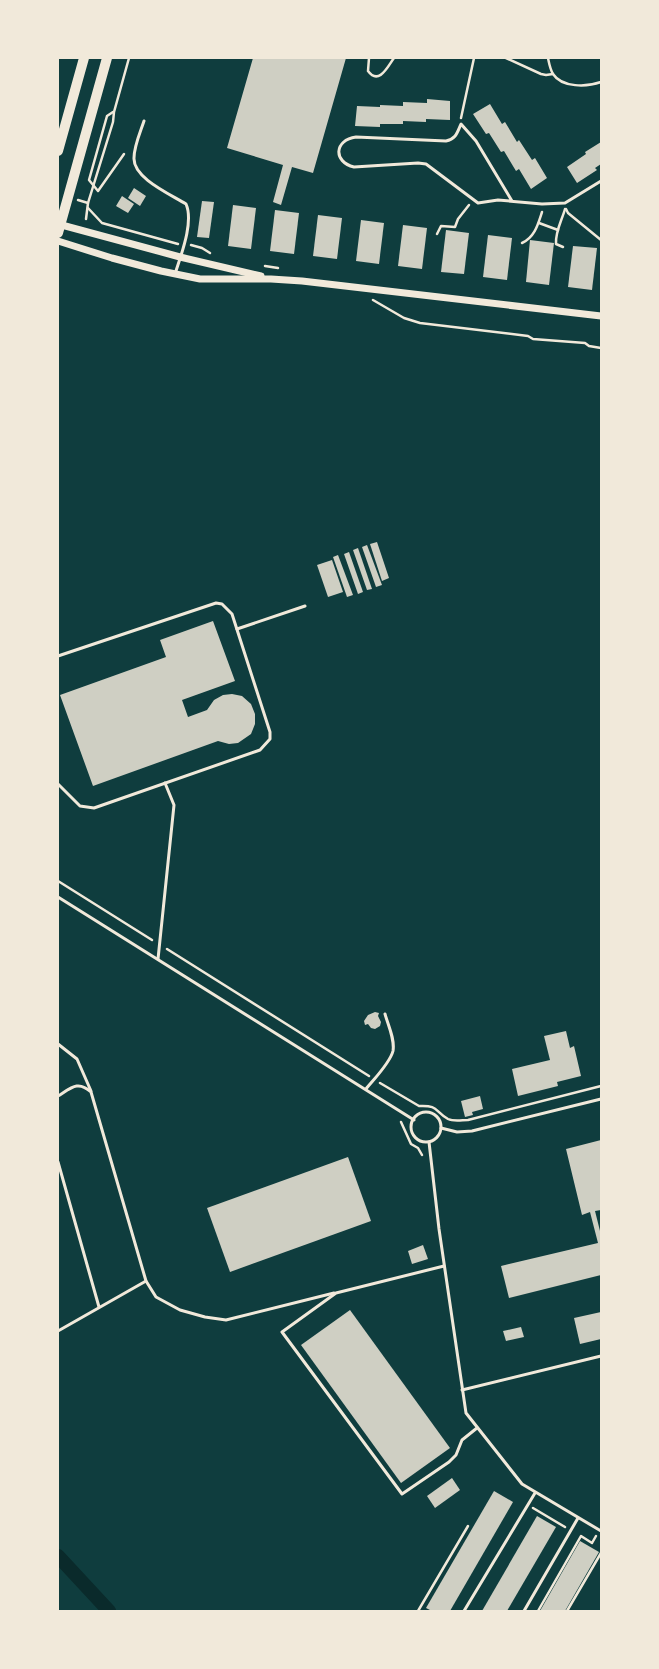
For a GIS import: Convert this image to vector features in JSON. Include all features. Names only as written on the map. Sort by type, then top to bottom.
[{"type":"main road","points":[[58,151],[84,58]]},
{"type":"main road","points":[[59,227],[107,58]]},
{"type":"street","points":[[59,227],[271,279]]},
{"type":"street","points":[[58,241],[112,258],[200,279],[271,279],[340,285],[601,316]]},
{"type":"lane","points":[[144,121],[134,155],[136,168],[144,178],[186,204],[188,209],[185,245],[175,274]]},
{"type":"lane","points":[[512,201],[476,141],[461,124],[456,136],[451,140],[350,138],[342,142],[339,153],[345,163],[354,167],[418,163],[426,164],[473,200],[481,203],[498,200],[544,204],[557,204],[570,201],[601,181]]},
{"type":"lane","points":[[58,656],[216,604],[222,604],[232,614],[270,732],[270,740],[260,750],[94,808],[80,806],[58,784]]},
{"type":"lane","points":[[237,629],[306,606]]},
{"type":"lane","points":[[158,959],[174,805],[165,783]]},
{"type":"lane","points":[[58,897],[414,1120]]},
{"type":"lane","points":[[366,1089],[390,1058],[393,1050],[385,1014]]},
{"type":"lane","points":[[58,1044],[77,1059],[91,1092],[146,1281],[156,1297],[180,1310],[205,1317],[226,1320],[444,1266]]},
{"type":"lane","points":[[58,1096],[78,1085],[85,1086],[91,1092]]},
{"type":"lane","points":[[441,1128],[457,1132],[472,1131],[601,1099]]},
{"type":"lane","points":[[422,1113],[433,1114],[438,1118],[441,1128],[437,1137],[428,1142],[415,1138],[412,1129],[414,1120],[422,1113]]},
{"type":"lane","points":[[428,1142],[444,1266],[466,1413],[517,1480],[535,1493],[601,1531]]},
{"type":"lane","points":[[58,1162],[99,1307]]},
{"type":"lane","points":[[58,1331],[146,1281]]},
{"type":"lane","points":[[336,1293],[282,1332],[402,1494],[449,1462],[456,1455],[462,1440],[476,1428]]},
{"type":"lane","points":[[462,1390],[601,1356]]},
{"type":"lane","points":[[464,1611],[535,1493]]},
{"type":"lane","points":[[524,1611],[578,1518]]},
{"type":"path","points":[[86,219],[88,203],[113,122],[114,112],[129,58]]},
{"type":"path","points":[[369,58],[368,71],[373,76],[383,74],[394,58]]},
{"type":"path","points":[[461,124],[474,58]]},
{"type":"path","points":[[506,58],[546,76],[553,74]]},
{"type":"path","points":[[548,58],[553,74],[557,79],[570,84],[591,85],[601,82]]},
{"type":"path","points":[[114,112],[107,116],[89,180],[98,191],[124,154]]},
{"type":"path","points":[[81,200],[88,203]]},
{"type":"path","points":[[437,234],[441,226],[455,227],[458,220],[473,200]]},
{"type":"path","points":[[522,243],[528,240],[537,228],[544,204]]},
{"type":"path","points":[[88,208],[102,223],[171,243]]},
{"type":"path","points":[[563,247],[556,244],[556,234],[566,209],[568,213],[601,240]]},
{"type":"path","points":[[539,223],[558,230]]},
{"type":"path","points":[[194,246],[214,256]]},
{"type":"path","points":[[260,266],[281,269]]},
{"type":"path","points":[[369,298],[414,322],[528,336],[533,339],[585,343],[589,346],[601,348]]},
{"type":"path","points":[[58,880],[374,1079],[419,1106],[436,1108],[449,1119],[456,1121],[468,1120],[601,1086]]},
{"type":"path","points":[[409,1100],[396,1118],[402,1123],[411,1144],[418,1148],[423,1161]]},
{"type":"path","points":[[533,1508],[566,1527]]},
{"type":"path","points":[[425,1611],[419,1610],[468,1526]]},
{"type":"path","points":[[538,1611],[581,1536],[592,1543],[596,1536]]},
{"type":"path","points":[[567,1611],[601,1553]]},
{"type":"building","points":[[253,58],[346,58],[313,173],[292,167],[281,205],[273,202],[283,165],[227,148]]},
{"type":"building","points":[[427,99],[450,101],[450,120],[426,119],[426,122],[403,121],[403,124],[380,124],[380,127],[355,126],[357,106],[403,106],[403,102],[427,103]]},
{"type":"building","points":[[490,104],[502,124],[505,122],[517,142],[519,140],[532,160],[535,158],[547,178],[531,189],[519,169],[516,171],[504,151],[501,152],[489,133],[486,134],[473,114]]},
{"type":"building","points":[[601,142],[601,164],[595,168],[597,170],[577,183],[567,167],[586,154],[585,152]]},
{"type":"building","points":[[134,188],[146,196],[140,206],[128,198]]},
{"type":"building","points":[[122,196],[134,204],[128,213],[116,206]]},
{"type":"building","points":[[202,201],[214,202],[209,238],[197,237]]},
{"type":"building","points":[[233,205],[256,208],[251,249],[228,246]]},
{"type":"building","points":[[275,210],[299,213],[294,254],[270,251]]},
{"type":"building","points":[[318,215],[342,218],[337,259],[313,256]]},
{"type":"building","points":[[361,220],[384,223],[379,264],[356,261]]},
{"type":"building","points":[[403,225],[427,228],[422,269],[398,266]]},
{"type":"building","points":[[446,230],[469,233],[464,274],[441,272]]},
{"type":"building","points":[[488,235],[512,238],[507,280],[483,277]]},
{"type":"building","points":[[530,240],[554,243],[549,285],[526,282]]},
{"type":"building","points":[[573,246],[597,248],[592,290],[568,287]]},
{"type":"building","points":[[377,542],[389,578],[382,581],[370,544]]},
{"type":"building","points":[[367,545],[382,585],[376,587],[362,547]]},
{"type":"building","points":[[358,548],[372,589],[367,590],[353,550]]},
{"type":"building","points":[[349,552],[363,592],[358,594],[344,554]]},
{"type":"building","points":[[338,555],[353,595],[347,597],[333,557]]},
{"type":"building","points":[[332,560],[343,592],[328,597],[317,565]]},
{"type":"building","points":[[213,621],[235,681],[182,700],[188,717],[207,710],[214,700],[223,695],[232,694],[242,696],[251,704],[255,714],[255,724],[251,734],[238,743],[229,744],[218,741],[93,786],[60,695],[166,657],[160,640]]},
{"type":"building","points":[[375,1012],[379,1013],[378,1016],[381,1022],[380,1026],[375,1029],[371,1028],[368,1024],[365,1025],[364,1021],[368,1015]]},
{"type":"building","points":[[566,1031],[570,1048],[574,1046],[581,1076],[557,1082],[558,1086],[518,1096],[512,1069],[550,1060],[544,1036]]},
{"type":"building","points":[[480,1096],[483,1109],[472,1112],[473,1115],[465,1117],[461,1101]]},
{"type":"building","points":[[601,1140],[601,1210],[595,1211],[601,1235],[601,1275],[509,1298],[501,1266],[598,1243],[590,1212],[582,1215],[566,1149]]},
{"type":"building","points":[[348,1157],[371,1221],[230,1272],[207,1208]]},
{"type":"building","points":[[423,1245],[428,1259],[412,1264],[408,1251]]},
{"type":"building","points":[[350,1310],[450,1448],[401,1483],[301,1345]]},
{"type":"building","points":[[601,1312],[601,1339],[580,1344],[574,1318]]},
{"type":"building","points":[[521,1327],[524,1337],[506,1341],[503,1331]]},
{"type":"building","points":[[452,1478],[460,1490],[435,1508],[427,1496]]},
{"type":"building","points":[[494,1491],[513,1502],[450,1611],[432,1611],[426,1608]]},
{"type":"building","points":[[537,1516],[556,1527],[507,1611],[482,1611]]},
{"type":"building","points":[[580,1541],[599,1552],[565,1611],[540,1611]]},
{"type":"waterway","points":[[58,1556],[109,1611]]}]
